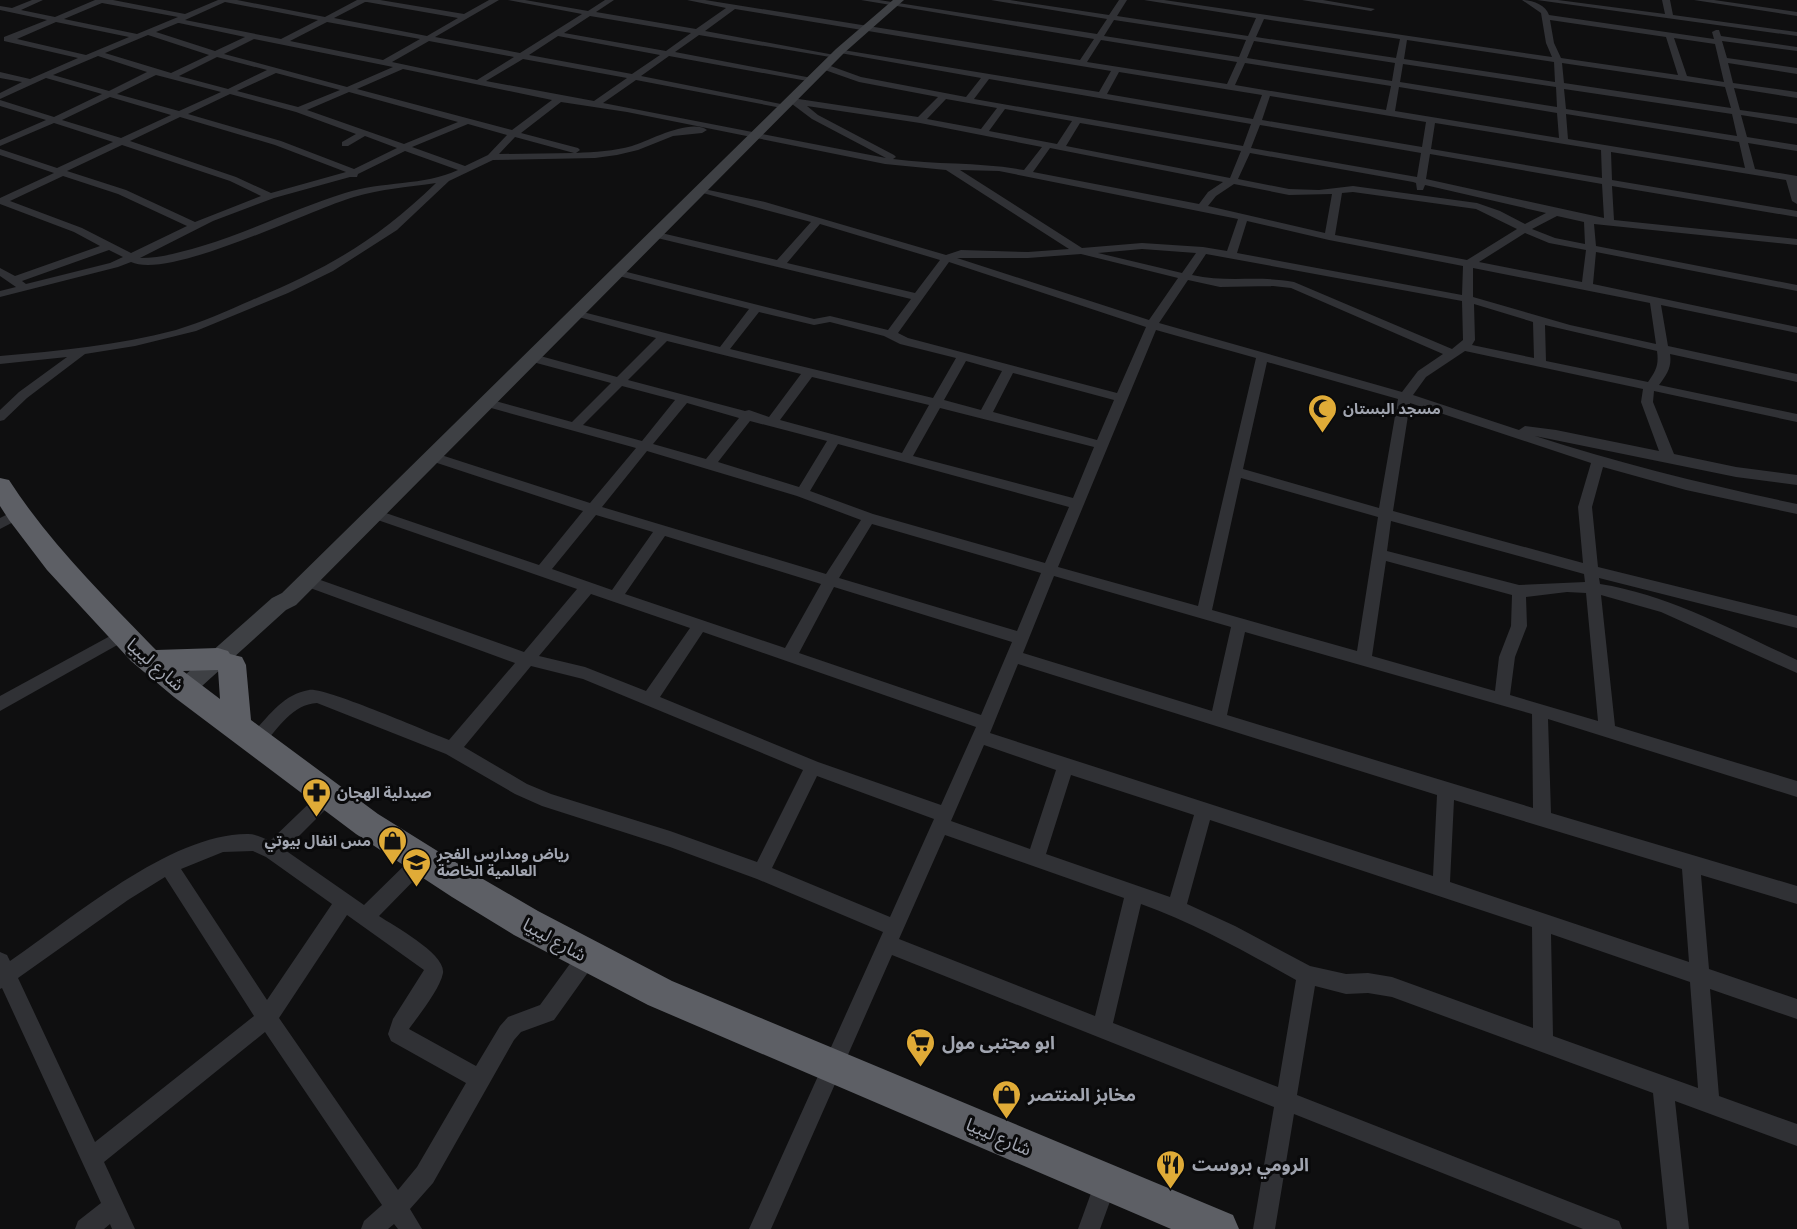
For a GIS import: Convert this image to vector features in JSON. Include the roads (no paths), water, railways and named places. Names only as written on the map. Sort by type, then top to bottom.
[{"type":"highway","name":"شارع ليبيا","points":[[0,486],[9,519],[56,563],[123,635],[190,694],[247,733],[367,824],[526,924],[587,957],[718,1020],[833,1065],[1218,1229]]},
{"type":"highway","points":[[151,661],[225,662],[247,733]]},
{"type":"street","points":[[0,20],[39,0]]},
{"type":"street","points":[[10,39],[102,0],[255,35],[559,99],[596,104],[908,165],[986,167],[1027,173],[1202,208],[1329,237],[1587,286],[1797,330]]},
{"type":"street","points":[[0,96],[86,57],[140,38],[225,0],[635,78],[920,120],[1304,193],[1353,189],[1480,207],[1545,239],[1797,288]]},
{"type":"street","points":[[284,41],[365,0],[465,17]]},
{"type":"street","points":[[386,62],[495,0]]},
{"type":"street","points":[[512,0],[698,31],[834,58],[957,71],[1101,96],[1128,114],[1246,150],[1421,181],[1589,220],[1797,242]]},
{"type":"street","points":[[478,83],[610,0]]},
{"type":"street","points":[[697,0],[865,28],[963,39],[977,45],[1794,179],[1797,201]]},
{"type":"street","points":[[865,0],[897,2],[978,22],[1112,17],[1797,121]]},
{"type":"street","points":[[994,0],[1098,38],[1797,148]]},
{"type":"street","points":[[1083,62],[1123,0]]},
{"type":"street","points":[[1148,0],[1242,10],[1261,16],[1797,95]]},
{"type":"street","points":[[1306,0],[1371,9]]},
{"type":"street","points":[[1366,31],[1373,0]]},
{"type":"street","points":[[1526,0],[1542,9],[1546,18],[1549,39],[1558,60],[1564,142]]},
{"type":"street","points":[[1541,0],[1797,34]]},
{"type":"street","points":[[1666,0],[1670,17]]},
{"type":"street","points":[[1698,0],[1797,14]]},
{"type":"street","points":[[190,694],[287,606],[289,599],[793,103],[834,58],[865,28],[897,2]]},
{"type":"street","points":[[596,104],[733,7]]},
{"type":"street","points":[[0,8],[140,38]]},
{"type":"street","points":[[1230,87],[1261,16]]},
{"type":"street","points":[[1546,18],[1797,49]]},
{"type":"street","points":[[1715,22],[1717,40],[1751,172]]},
{"type":"street","points":[[150,33],[345,90],[595,155]]},
{"type":"street","points":[[558,34],[813,79]]},
{"type":"street","points":[[174,75],[255,35]]},
{"type":"street","points":[[1669,35],[1683,78]]},
{"type":"street","points":[[0,37],[86,57]]},
{"type":"street","points":[[1390,113],[1404,37]]},
{"type":"street","points":[[970,54],[977,45]]},
{"type":"street","points":[[98,53],[299,110],[468,170]]},
{"type":"street","points":[[834,58],[859,79],[1078,119],[1128,114],[1255,121],[1797,214]]},
{"type":"street","points":[[1722,60],[1797,71]]},
{"type":"street","points":[[957,71],[963,62]]},
{"type":"street","points":[[299,110],[404,66]]},
{"type":"street","points":[[1101,96],[1117,68]]},
{"type":"street","points":[[1,201],[178,114],[275,70]]},
{"type":"street","points":[[0,143],[157,71]]},
{"type":"street","points":[[0,75],[30,81]]},
{"type":"street","points":[[44,75],[278,143],[353,173]]},
{"type":"street","points":[[968,100],[987,76]]},
{"type":"street","points":[[1202,208],[1212,194],[1232,181],[1267,93]]},
{"type":"street","points":[[920,120],[944,96]]},
{"type":"street","points":[[1,201],[78,230],[132,258],[151,262],[179,258],[245,236],[360,192],[446,179],[468,170],[491,157],[512,135],[559,99]]},
{"type":"street","points":[[0,103],[211,170],[270,196]]},
{"type":"street","points":[[793,103],[815,117],[908,165]]},
{"type":"street","points":[[983,132],[1003,106]]},
{"type":"street","points":[[1060,147],[1078,119]]},
{"type":"street","points":[[1419,198],[1431,120]]},
{"type":"street","points":[[0,294],[25,290],[94,272],[132,258],[195,226],[270,196],[353,173],[404,147],[465,122]]},
{"type":"street","points":[[491,157],[595,155],[635,148],[676,132],[719,128]]},
{"type":"street","points":[[345,144],[364,134]]},
{"type":"street","points":[[1027,173],[1048,145]]},
{"type":"street","points":[[1606,149],[1609,223]]},
{"type":"street","points":[[0,152],[131,196],[195,226]]},
{"type":"street","points":[[949,167],[1079,250],[1104,258],[1223,284],[1268,282],[1294,285],[1453,354]]},
{"type":"street","points":[[306,211],[349,183],[354,178],[353,173]]},
{"type":"street","points":[[0,360],[82,351],[180,332],[302,283],[346,260],[385,234],[418,207],[446,179]]},
{"type":"street","points":[[703,190],[818,220],[948,258],[1153,325],[1405,397],[1598,461],[1797,509]]},
{"type":"street","points":[[1329,237],[1338,190]]},
{"type":"street","points":[[1364,659],[1398,421],[1405,397],[1428,368],[1465,347],[1469,340],[1467,270],[1470,263],[1556,212]]},
{"type":"street","points":[[1232,254],[1244,219]]},
{"type":"street","points":[[781,263],[818,220]]},
{"type":"street","points":[[1587,286],[1591,249],[1589,220]]},
{"type":"street","points":[[657,235],[918,297]]},
{"type":"street","points":[[14,280],[110,246]]},
{"type":"street","points":[[891,334],[948,258],[962,253],[1028,255],[1142,246],[1232,254],[1468,299],[1539,320],[1797,378]]},
{"type":"street","points":[[760,1229],[944,820],[1153,325],[1183,276],[1203,250]]},
{"type":"street","points":[[0,270],[25,290]]},
{"type":"street","points":[[619,273],[814,322],[830,319],[891,334],[901,340],[1121,398]]},
{"type":"street","points":[[1655,300],[1665,368],[1647,395],[1647,408],[1668,457]]},
{"type":"street","points":[[723,351],[757,307]]},
{"type":"street","points":[[579,314],[664,338],[986,413],[1101,445]]},
{"type":"street","points":[[1539,320],[1540,362]]},
{"type":"street","points":[[575,426],[664,338]]},
{"type":"street","points":[[1465,347],[1797,418]]},
{"type":"street","points":[[0,417],[23,395],[82,351]]},
{"type":"street","points":[[1203,615],[1263,355]]},
{"type":"street","points":[[906,458],[963,356]]},
{"type":"street","points":[[533,358],[685,397],[1076,504]]},
{"type":"street","points":[[986,413],[1010,367]]},
{"type":"street","points":[[773,421],[810,371]]},
{"type":"street","points":[[541,572],[685,397]]},
{"type":"street","points":[[488,403],[710,464],[802,493],[869,518],[1540,710],[1797,789]]},
{"type":"street","points":[[710,464],[748,414]]},
{"type":"street","points":[[1507,430],[1556,434],[1736,472],[1797,480]]},
{"type":"street","points":[[802,493],[835,438]]},
{"type":"street","points":[[433,457],[592,509],[831,579],[1020,638]]},
{"type":"street","points":[[1598,461],[1585,501],[1606,730]]},
{"type":"street","points":[[1236,472],[1590,571],[1797,622]]},
{"type":"street","points":[[374,514],[789,656],[983,730],[1066,766],[1441,887],[1797,1009]]},
{"type":"street","points":[[789,656],[831,579],[869,518]]},
{"type":"street","points":[[615,597],[662,530]]},
{"type":"street","points":[[1379,554],[1519,591],[1580,586],[1637,598],[1681,614],[1797,666]]},
{"type":"street","points":[[307,582],[397,616],[526,660],[585,673],[1036,858],[1176,908],[1228,932],[1307,975],[1346,984],[1368,983],[1392,987],[1797,1135]]},
{"type":"street","points":[[452,749],[587,588]]},
{"type":"street","points":[[1502,699],[1507,657],[1519,626],[1519,591]]},
{"type":"street","points":[[1218,719],[1239,625]]},
{"type":"street","points":[[650,699],[699,626]]},
{"type":"street","points":[[0,704],[123,635]]},
{"type":"street","points":[[1014,656],[1446,790],[1797,895]]},
{"type":"street","points":[[247,733],[297,699],[310,695],[347,706],[452,749],[521,789],[548,801],[670,839],[761,872],[892,936],[1102,1026],[1611,1229]]},
{"type":"street","points":[[1540,710],[1542,817]]},
{"type":"street","points":[[1036,858],[1066,766]]},
{"type":"street","points":[[761,872],[813,767]]},
{"type":"street","points":[[1441,887],[1446,790]]},
{"type":"street","points":[[272,851],[329,795]]},
{"type":"street","points":[[1176,908],[1204,810]]},
{"type":"street","points":[[124,1229],[112,1209],[2,972],[185,857],[229,843],[251,842],[272,851],[427,959],[434,968],[432,976],[400,1026],[398,1034],[479,1079]]},
{"type":"street","points":[[366,916],[423,859]]},
{"type":"street","points":[[1691,862],[1709,1102]]},
{"type":"street","points":[[168,866],[267,1018],[411,1229]]},
{"type":"street","points":[[1102,1026],[1134,893]]},
{"type":"street","points":[[90,1159],[267,1018],[345,902]]},
{"type":"street","points":[[1541,921],[1543,1041]]},
{"type":"street","points":[[372,1229],[396,1208],[425,1175],[479,1079],[515,1024],[548,1013],[587,957]]},
{"type":"street","points":[[1264,1229],[1307,975]]},
{"type":"street","points":[[1663,1085],[1678,1229]]},
{"type":"street","points":[[1089,1229],[1106,1182]]},
{"type":"street","points":[[86,1229],[112,1209]]},
{"type":"place","name":"مسجد البستان","points":[[1322,434]]},
{"type":"place","name":"صيدلية الهجان","points":[[316,818]]},
{"type":"place","name":"مس انفال بيوتي","points":[[392,866]]},
{"type":"place","name":"رياض ومدارس الفجر العالمية الخاصة","points":[[416,888]]},
{"type":"place","name":"ابو مجتبى مول","points":[[921,1068]]},
{"type":"place","name":"مخابز المنتصر","points":[[1007,1120]]},
{"type":"place","name":"الرومي بروست","points":[[1171,1190]]}]
